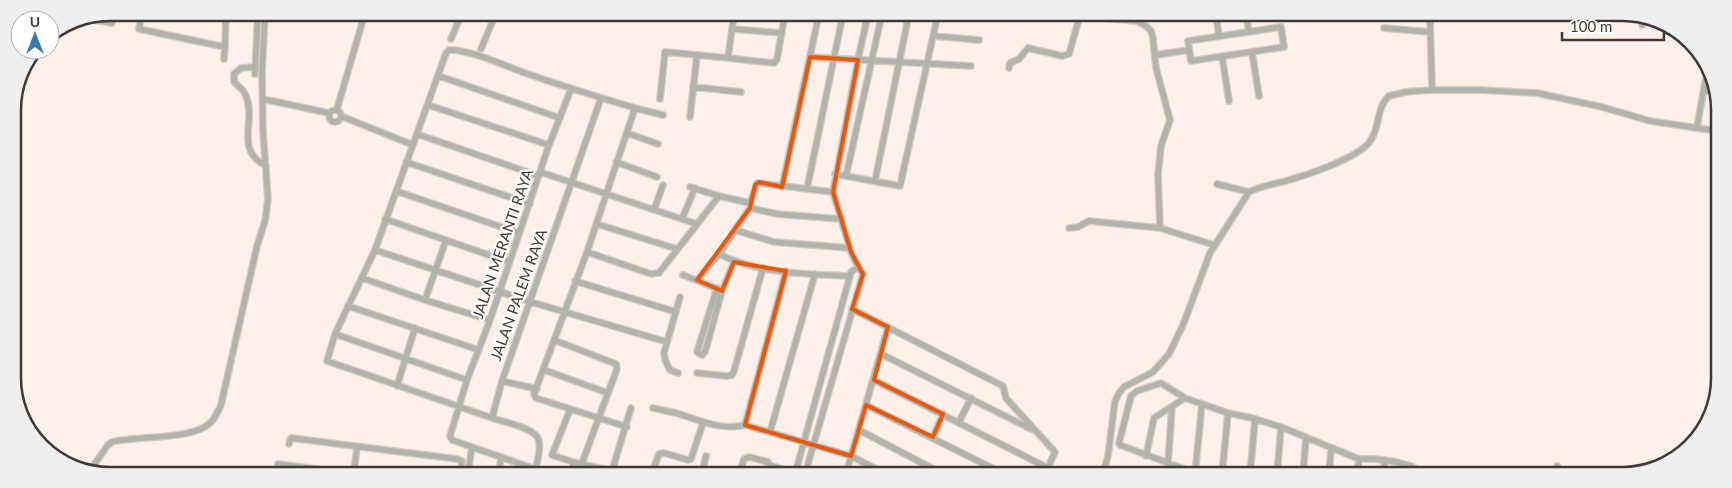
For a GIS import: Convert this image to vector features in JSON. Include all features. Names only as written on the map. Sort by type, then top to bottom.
[{"type":"street","points":[[141,21],[140,29],[224,47]]},
{"type":"street","points":[[224,59],[226,21]]},
{"type":"street","points":[[255,74],[258,21]]},
{"type":"street","points":[[94,465],[112,442],[176,435],[196,430],[210,423],[221,405],[265,221],[268,200],[263,132],[265,21]]},
{"type":"street","points":[[337,109],[363,21]]},
{"type":"street","points":[[451,39],[459,21]]},
{"type":"street","points":[[481,49],[493,21]]},
{"type":"street","points":[[728,58],[733,21]]},
{"type":"street","points":[[660,99],[665,52],[774,62],[777,59],[784,21]]},
{"type":"street","points":[[782,187],[818,21]]},
{"type":"street","points":[[807,189],[842,21]]},
{"type":"street","points":[[807,467],[863,274],[850,248],[832,192],[867,21]]},
{"type":"street","points":[[846,176],[880,21]]},
{"type":"street","points":[[875,181],[908,21]]},
{"type":"street","points":[[835,174],[897,187],[901,184],[937,21]]},
{"type":"street","points":[[1010,68],[1010,63],[1019,59],[1028,48],[1062,56],[1069,54],[1078,21]]},
{"type":"street","points":[[1137,21],[1147,27],[1152,34],[1156,55],[1156,68],[1170,120],[1162,146],[1158,174],[1160,228]]},
{"type":"street","points":[[1217,21],[1219,36]]},
{"type":"street","points":[[1247,21],[1248,32]]},
{"type":"street","points":[[1430,21],[1432,90]]},
{"type":"street","points":[[1281,26],[1284,46],[1191,61],[1188,41],[1219,36],[1281,26]]},
{"type":"street","points":[[1384,28],[1430,32]]},
{"type":"street","points":[[732,29],[782,33]]},
{"type":"street","points":[[934,36],[979,40]]},
{"type":"street","points":[[257,42],[263,47]]},
{"type":"street","points":[[536,467],[540,443],[535,433],[327,362],[335,334],[375,250],[449,50],[457,50],[478,56],[571,89],[663,115]]},
{"type":"street","points":[[1156,55],[1189,50]]},
{"type":"street","points":[[1252,52],[1259,96]]},
{"type":"street","points":[[690,117],[696,55]]},
{"type":"street","points":[[1222,56],[1229,101]]},
{"type":"street","points":[[810,57],[971,66]]},
{"type":"street","points":[[256,67],[241,68],[234,74],[234,82],[246,95],[249,114],[249,150],[254,159],[266,166]]},
{"type":"street","points":[[439,76],[560,118]]},
{"type":"street","points":[[1697,127],[1706,81]]},
{"type":"street","points":[[693,87],[741,92]]},
{"type":"street","name":"JALAN MERANTI RAYA","points":[[472,447],[450,438],[450,433],[549,146],[571,89]]},
{"type":"street","points":[[1105,467],[1117,397],[1124,387],[1144,377],[1158,367],[1169,354],[1183,325],[1214,244],[1249,192],[1256,188],[1297,178],[1350,157],[1362,149],[1371,140],[1377,127],[1383,103],[1389,96],[1405,92],[1432,90],[1537,93],[1650,120],[1711,130]]},
{"type":"street","points":[[1704,90],[1709,91]]},
{"type":"street","name":"JALAN PALEM RAYA","points":[[492,418],[502,381],[601,98]]},
{"type":"street","points":[[263,99],[329,112],[337,109]]},
{"type":"street","points":[[428,106],[549,146]]},
{"type":"street","points":[[626,427],[536,398],[534,394],[587,252],[635,108]]},
{"type":"street","points":[[337,109],[342,116],[413,145]]},
{"type":"street","points":[[329,112],[329,119],[333,122],[337,122],[342,116]]},
{"type":"street","points":[[627,133],[658,144]]},
{"type":"street","points":[[417,134],[698,224]]},
{"type":"street","points":[[406,162],[530,204]]},
{"type":"street","points":[[616,162],[657,177]]},
{"type":"street","points":[[696,280],[719,254],[735,230],[750,205],[757,183],[832,192]]},
{"type":"street","points":[[1216,184],[1249,192]]},
{"type":"street","points":[[654,210],[663,185]]},
{"type":"street","points":[[682,219],[692,187],[777,214],[840,219]]},
{"type":"street","points":[[396,191],[519,233]]},
{"type":"street","points":[[587,252],[655,274],[661,271],[718,196]]},
{"type":"street","points":[[385,219],[509,262]]},
{"type":"street","points":[[1069,228],[1079,227],[1089,221],[1160,228],[1214,244]]},
{"type":"street","points":[[596,224],[677,249]]},
{"type":"street","points":[[735,230],[774,242],[850,248]]},
{"type":"street","points":[[425,300],[446,240]]},
{"type":"street","points":[[375,250],[531,302],[667,342]]},
{"type":"street","points":[[719,254],[734,262],[763,268],[850,276]]},
{"type":"street","points":[[719,290],[703,355],[698,353],[698,350],[719,290],[734,262]]},
{"type":"street","points":[[797,467],[851,272],[858,267]]},
{"type":"street","points":[[697,373],[732,375],[763,268]]},
{"type":"street","points":[[745,425],[786,271]]},
{"type":"street","points":[[770,432],[815,274]]},
{"type":"street","points":[[683,275],[719,290]]},
{"type":"street","points":[[362,278],[490,320]]},
{"type":"street","points":[[575,281],[676,312]]},
{"type":"street","points":[[678,373],[670,370],[664,353],[680,297]]},
{"type":"street","points":[[348,306],[479,350]]},
{"type":"street","points":[[852,309],[1003,386],[1006,398],[1055,452],[1049,467]]},
{"type":"street","points":[[848,467],[888,327]]},
{"type":"street","points":[[397,386],[404,358],[415,328]]},
{"type":"street","points":[[335,334],[467,380]]},
{"type":"street","points":[[554,340],[616,364],[617,369],[582,463]]},
{"type":"street","points":[[881,354],[1035,431]]},
{"type":"street","points":[[544,370],[608,393]]},
{"type":"street","points":[[1144,377],[1137,391],[1129,399],[1119,443],[1122,447],[1176,467]]},
{"type":"street","points":[[874,380],[959,422],[1040,467]]},
{"type":"street","points":[[502,381],[537,389]]},
{"type":"street","points":[[1137,391],[1161,383],[1185,398],[1228,413],[1281,427],[1359,460],[1385,460],[1411,466]]},
{"type":"street","points":[[959,422],[971,398]]},
{"type":"street","points":[[1146,456],[1154,418],[1185,398]]},
{"type":"street","points":[[1196,467],[1202,404]]},
{"type":"street","points":[[866,405],[991,467]]},
{"type":"street","points":[[1168,464],[1172,407]]},
{"type":"street","points":[[613,467],[631,408]]},
{"type":"street","points":[[653,408],[703,423],[727,427],[745,425],[851,456],[868,467]]},
{"type":"street","points":[[552,455],[570,410]]},
{"type":"street","points":[[1223,467],[1228,413]]},
{"type":"street","points":[[933,437],[943,414]]},
{"type":"street","points":[[1251,467],[1255,419]]},
{"type":"street","points":[[655,467],[662,453],[688,460],[692,458],[703,423]]},
{"type":"street","points":[[1278,467],[1281,427]]},
{"type":"street","points":[[859,430],[930,467]]},
{"type":"street","points":[[1304,467],[1306,437]]},
{"type":"street","points":[[288,444],[291,438],[457,459],[462,461],[462,467]]},
{"type":"street","points":[[355,467],[357,446]]},
{"type":"street","points":[[469,467],[472,447],[525,467]]},
{"type":"street","points":[[1329,467],[1331,448]]},
{"type":"street","points":[[538,453],[597,467]]},
{"type":"street","points":[[704,467],[706,456]]},
{"type":"street","points":[[499,467],[501,457]]},
{"type":"street","points":[[742,467],[746,457],[765,460],[769,465],[776,467]]},
{"type":"street","points":[[1358,467],[1359,460]]},
{"type":"street","points":[[1384,467],[1385,460]]},
{"type":"street","points":[[573,462],[573,467]]},
{"type":"street","points":[[278,464],[301,467]]},
{"type":"highlighted area","points":[[810,57],[858,60],[833,192],[851,252],[863,274],[852,309],[888,327],[874,380],[943,414],[933,437],[866,405],[851,456],[745,425],[786,271],[734,262],[722,291],[697,280],[750,208],[755,185],[759,182],[782,187]]}]
